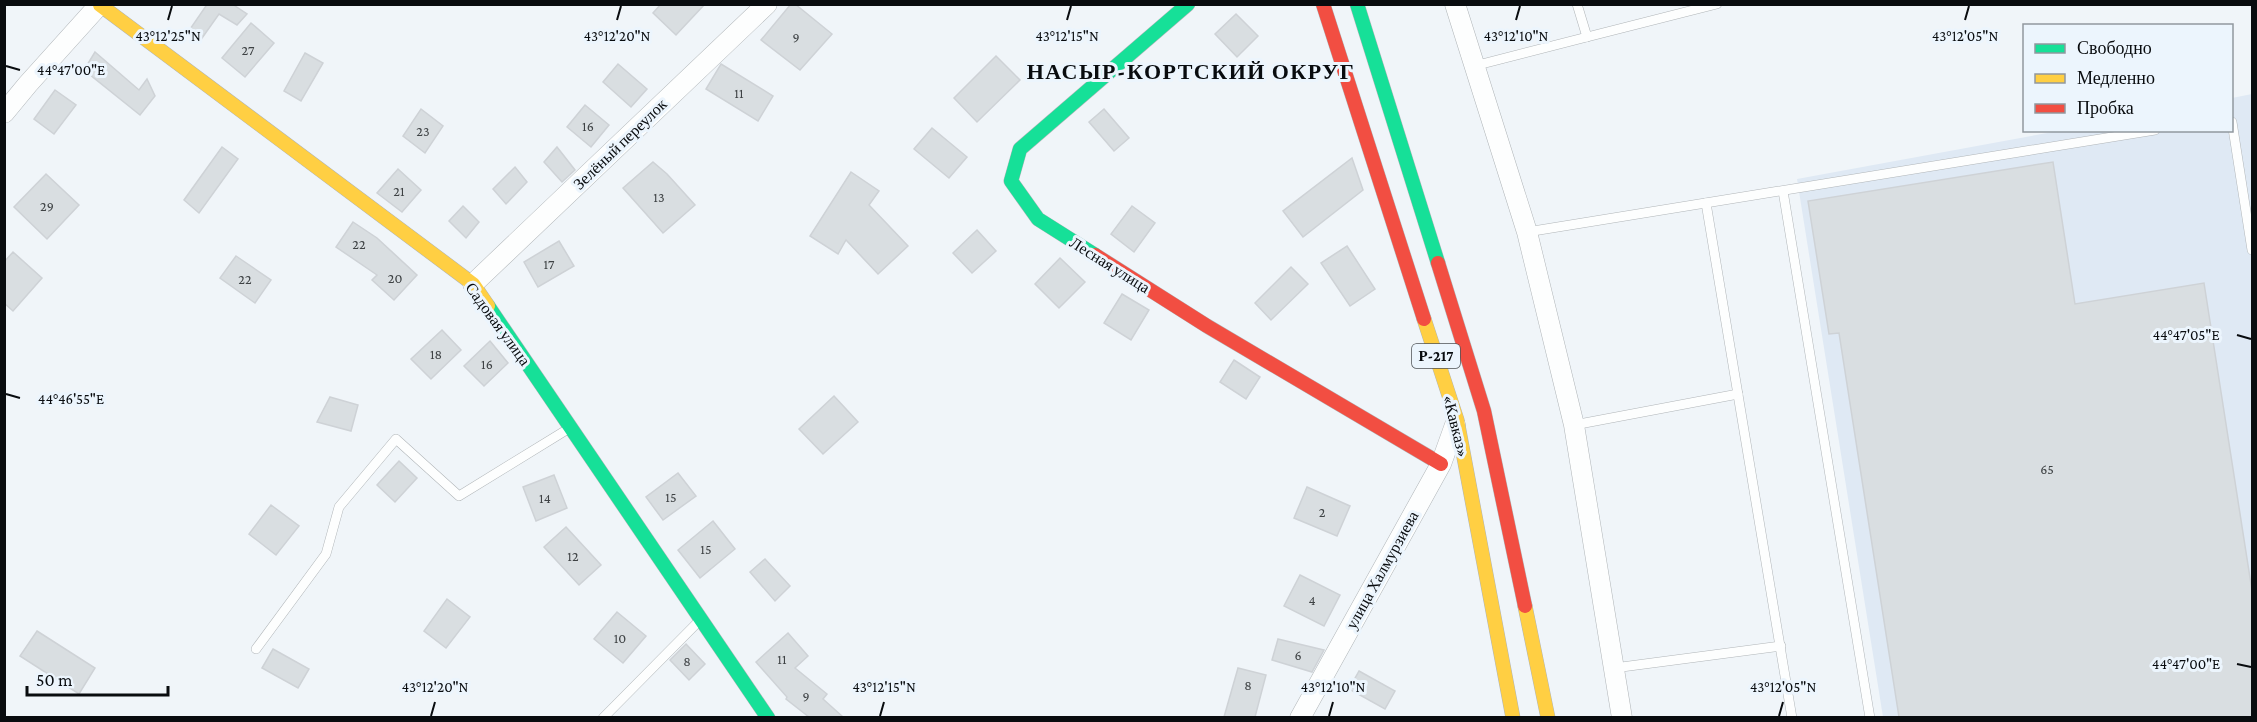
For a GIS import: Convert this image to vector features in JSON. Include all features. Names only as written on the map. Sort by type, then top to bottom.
[{"type":"main road","name":"Лесная улица","points":[[1188,4],[1020,149],[1011,181],[1038,219],[1207,326],[1441,464]]},
{"type":"main road","name":"«Кавказ»","points":[[1323,4],[1457,420],[1513,717]]},
{"type":"main road","name":"«Кавказ»","points":[[1357,4],[1484,411],[1548,717]]},
{"type":"main road","name":"Садовая улица","points":[[100,5],[473,284],[768,717]]},
{"type":"street","name":"Зелёный переулок","points":[[473,284],[767,4]]},
{"type":"street","points":[[1455,4],[1527,232],[1574,424],[1622,717]]},
{"type":"street","points":[[4,113],[100,5]]},
{"type":"street","name":"улица Халмурзиева","points":[[1300,717],[1441,464],[1457,420]]},
{"type":"lane","points":[[1577,4],[1587,37]]},
{"type":"lane","points":[[1474,66],[1717,4]]},
{"type":"lane","points":[[2233,128],[2253,250]]},
{"type":"lane","points":[[1527,232],[2143,132]]},
{"type":"lane","points":[[1784,191],[1870,717]]},
{"type":"lane","points":[[1706,203],[1792,717]]},
{"type":"lane","points":[[1574,424],[1738,394]]},
{"type":"lane","points":[[256,649],[326,554],[339,507],[396,439],[459,496],[570,427]]},
{"type":"lane","points":[[603,717],[701,619]]},
{"type":"lane","points":[[1614,668],[1780,646]]},
{"type":"shaded area","points":[[2252,94],[2252,717],[1883,717],[1797,179],[2053,132],[2233,132],[2233,98]]},
{"type":"building","points":[[203,4],[232,4],[247,14],[237,25],[219,14],[200,41],[188,32],[206,6]]},
{"type":"building","points":[[661,4],[705,4],[676,35],[653,13]]},
{"type":"building","points":[[791,4],[795,4],[832,34],[800,70],[761,40]]},
{"type":"building","points":[[1236,14],[1258,36],[1237,57],[1215,34]]},
{"type":"building","points":[[251,23],[274,43],[245,77],[222,58]]},
{"type":"building","points":[[95,52],[139,90],[147,79],[155,96],[140,115],[84,70]]},
{"type":"building","points":[[305,53],[323,63],[301,101],[284,91]]},
{"type":"building","points":[[996,56],[1020,80],[977,122],[954,98]]},
{"type":"building","points":[[618,64],[647,89],[631,107],[603,82]]},
{"type":"building","points":[[721,64],[773,96],[758,121],[706,89]]},
{"type":"building","points":[[55,90],[76,105],[54,134],[34,119]]},
{"type":"building","points":[[585,105],[609,125],[591,147],[567,127]]},
{"type":"building","points":[[421,109],[443,126],[425,153],[403,136]]},
{"type":"building","points":[[1104,109],[1129,138],[1114,151],[1089,122]]},
{"type":"building","points":[[932,128],[967,157],[949,178],[914,149]]},
{"type":"building","points":[[222,147],[238,159],[199,213],[184,200]]},
{"type":"building","points":[[557,147],[575,170],[562,182],[544,162]]},
{"type":"building","points":[[1352,158],[1363,190],[1303,237],[1283,211]]},
{"type":"building","points":[[653,162],[695,205],[663,233],[623,188]]},
{"type":"building","points":[[2053,162],[2075,304],[2204,283],[2253,597],[2253,717],[1899,717],[1839,333],[1829,334],[1808,201]]},
{"type":"building","points":[[515,167],[527,182],[506,204],[493,189]]},
{"type":"building","points":[[398,169],[421,190],[402,212],[377,193]]},
{"type":"building","points":[[851,172],[879,191],[869,205],[908,246],[878,274],[846,240],[838,254],[810,236]]},
{"type":"building","points":[[46,174],[79,205],[47,239],[14,207]]},
{"type":"building","points":[[463,206],[479,222],[466,238],[449,221]]},
{"type":"building","points":[[1132,206],[1155,223],[1134,252],[1111,234]]},
{"type":"building","points":[[353,222],[377,238],[417,275],[394,300],[372,280],[377,275],[336,247]]},
{"type":"building","points":[[977,230],[996,251],[972,273],[953,253]]},
{"type":"building","points":[[559,241],[574,266],[538,287],[524,262]]},
{"type":"building","points":[[1347,246],[1375,289],[1350,306],[1321,263]]},
{"type":"building","points":[[13,252],[42,278],[13,311],[4,303],[4,262]]},
{"type":"building","points":[[236,256],[271,280],[255,303],[220,278]]},
{"type":"building","points":[[1060,258],[1085,282],[1059,308],[1035,284]]},
{"type":"building","points":[[1291,267],[1308,284],[1271,320],[1255,303]]},
{"type":"building","points":[[1122,294],[1149,310],[1131,340],[1104,323]]},
{"type":"building","points":[[442,330],[461,350],[431,379],[411,359]]},
{"type":"building","points":[[490,341],[508,363],[484,386],[464,366]]},
{"type":"building","points":[[1234,360],[1260,377],[1246,399],[1220,382]]},
{"type":"building","points":[[834,396],[858,422],[823,454],[799,429]]},
{"type":"building","points":[[330,397],[358,405],[351,431],[317,422]]},
{"type":"building","points":[[399,461],[417,478],[395,502],[377,485]]},
{"type":"building","points":[[678,473],[696,496],[663,520],[646,497]]},
{"type":"building","points":[[554,475],[567,508],[536,521],[523,487]]},
{"type":"building","points":[[1307,487],[1350,506],[1337,536],[1294,518]]},
{"type":"building","points":[[271,505],[299,526],[276,555],[249,534]]},
{"type":"building","points":[[713,521],[735,549],[700,578],[678,550]]},
{"type":"building","points":[[566,527],[601,565],[579,585],[544,547]]},
{"type":"building","points":[[765,559],[790,586],[775,601],[750,572]]},
{"type":"building","points":[[1300,575],[1340,595],[1324,626],[1284,606]]},
{"type":"building","points":[[447,599],[470,617],[446,648],[424,631]]},
{"type":"building","points":[[617,612],[646,636],[623,663],[594,639]]},
{"type":"building","points":[[37,631],[95,668],[79,694],[20,656]]},
{"type":"building","points":[[788,633],[808,656],[795,668],[827,694],[823,699],[843,717],[809,717],[786,699],[787,697],[756,662]]},
{"type":"building","points":[[1278,639],[1324,650],[1312,672],[1272,660]]},
{"type":"building","points":[[686,644],[705,664],[689,680],[670,660]]},
{"type":"building","points":[[273,649],[309,669],[298,688],[262,668]]},
{"type":"building","points":[[1238,668],[1266,675],[1255,717],[1224,717]]},
{"type":"building","points":[[1359,671],[1395,691],[1385,709],[1349,689]]},
{"type":"traffic: fast","points":[[1095,255],[1038,219],[1011,181],[1020,149],[1188,4]]},
{"type":"traffic: fast","points":[[1357,4],[1438,263]]},
{"type":"traffic: fast","points":[[488,306],[768,718]]},
{"type":"traffic: slow","points":[[100,5],[473,284],[488,306]]},
{"type":"traffic: slow","points":[[1424,319],[1457,420],[1513,718]]},
{"type":"traffic: slow","points":[[1525,606],[1548,718]]},
{"type":"traffic: jam","points":[[1323,4],[1424,319]]},
{"type":"traffic: jam","points":[[1095,255],[1207,326],[1441,464]]},
{"type":"traffic: jam","points":[[1438,263],[1484,411],[1525,606]]},
{"type":"district","name":"НАСЫР-КОРТСКИЙ ОКРУГ","points":[[1191,71]]}]
